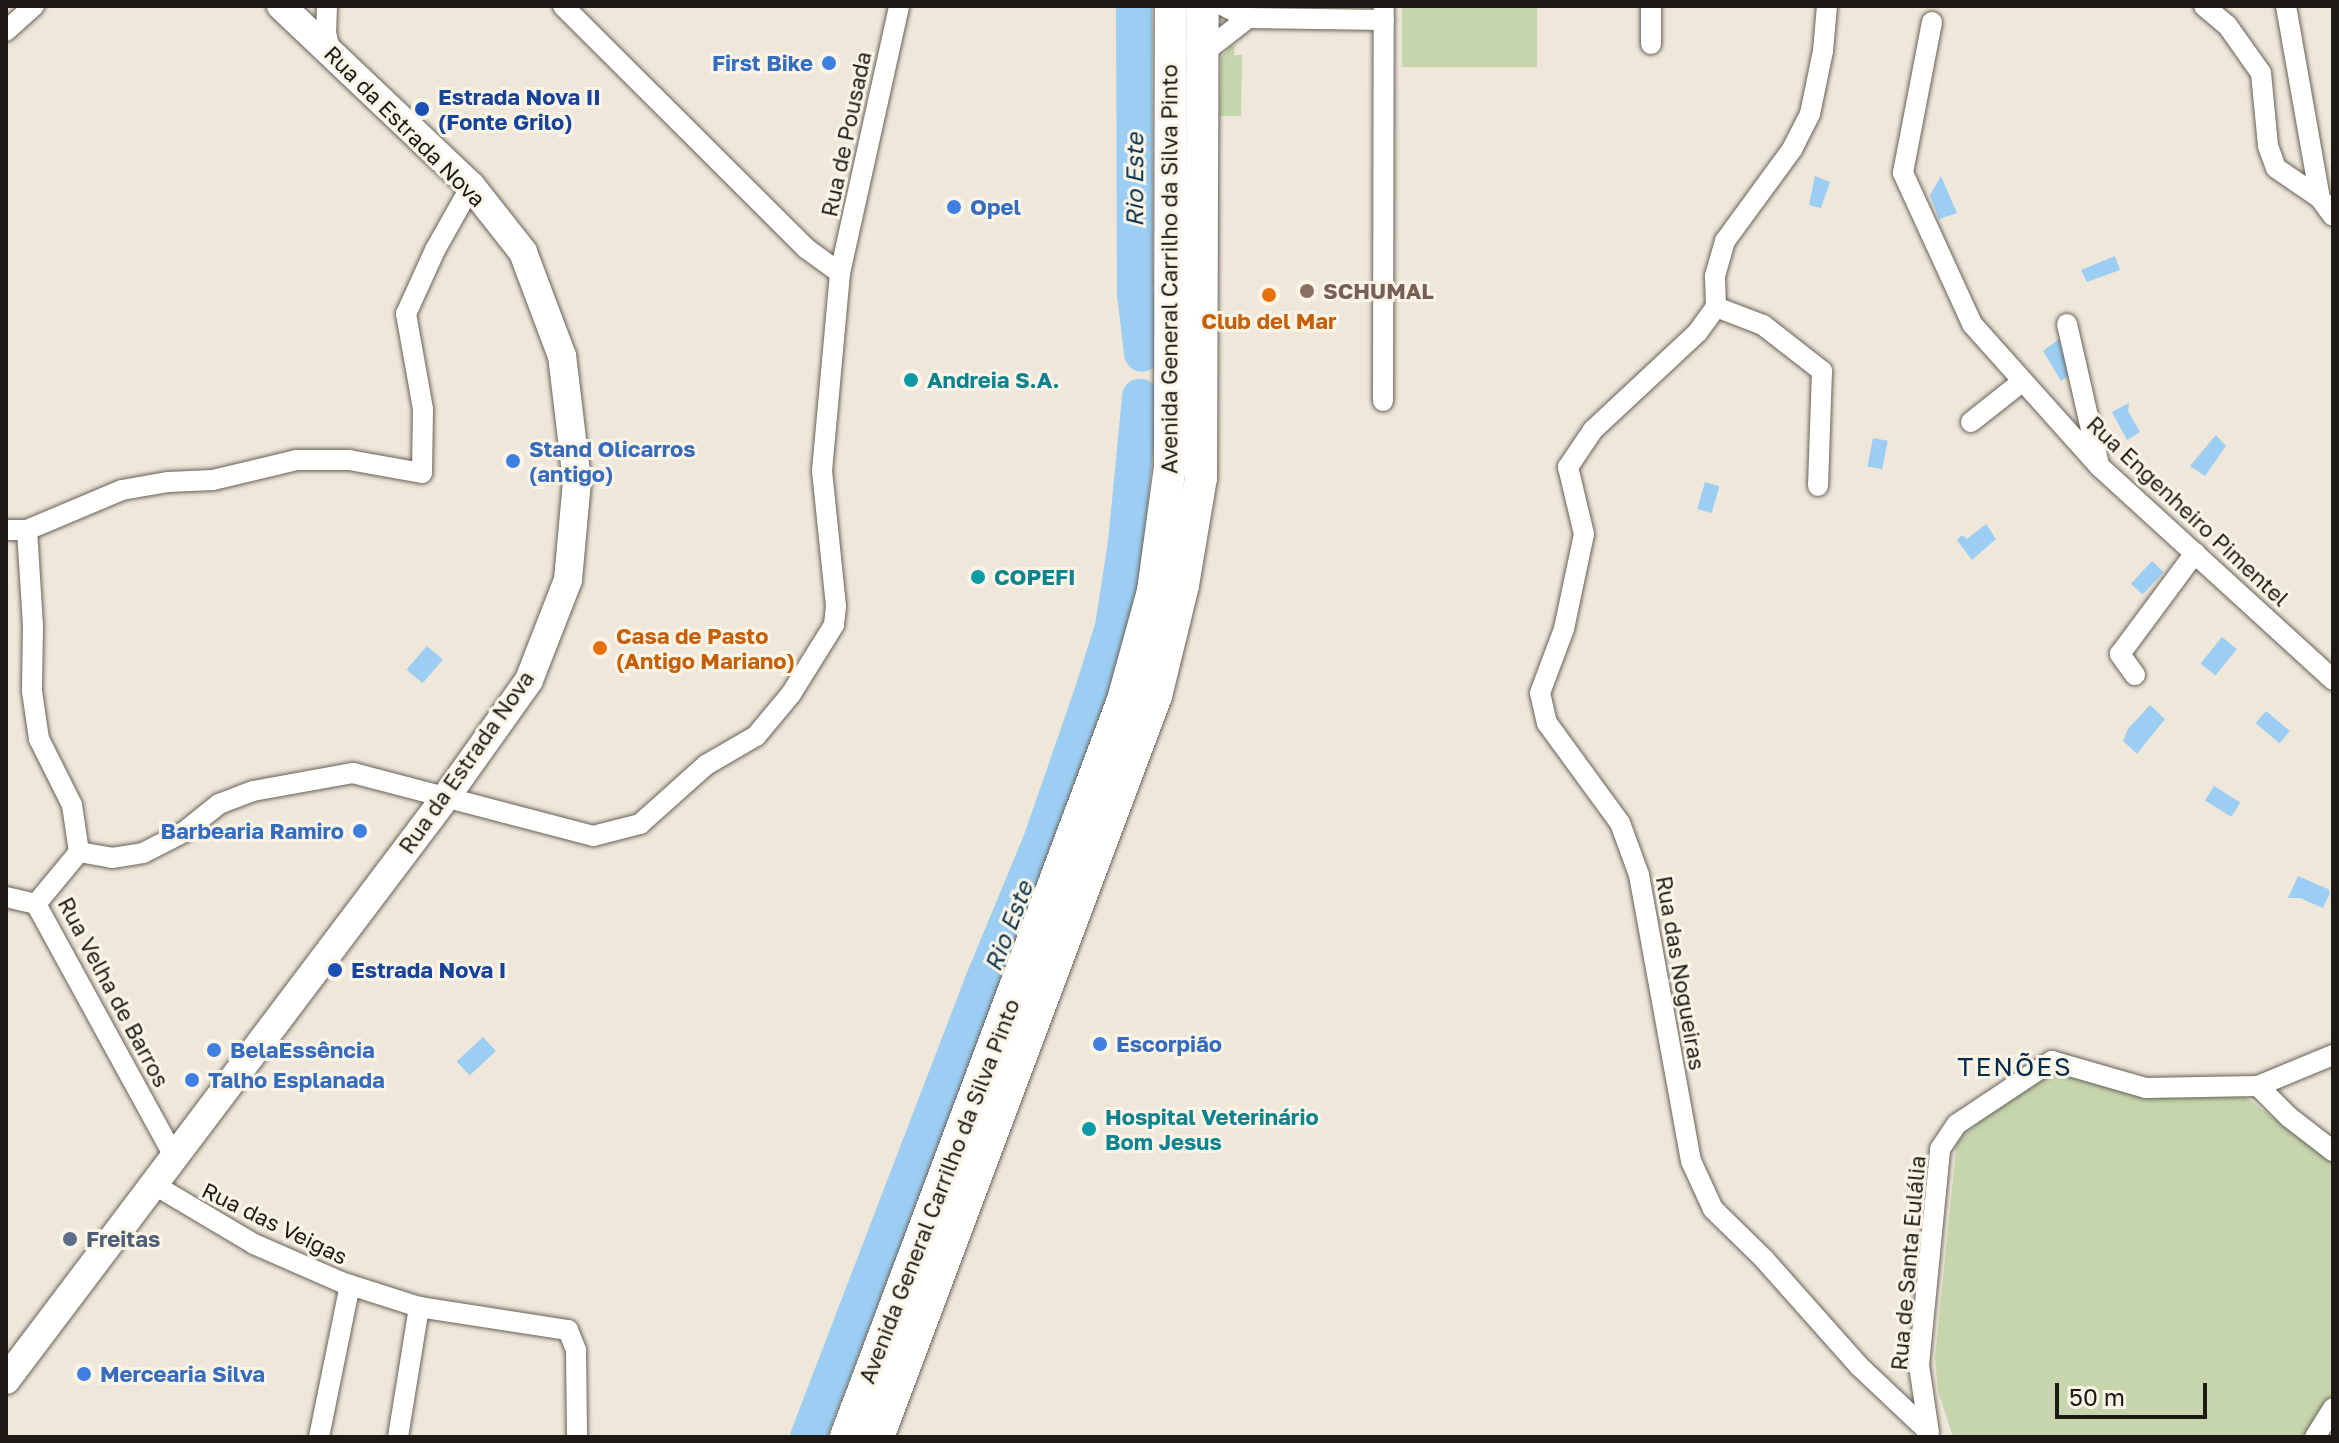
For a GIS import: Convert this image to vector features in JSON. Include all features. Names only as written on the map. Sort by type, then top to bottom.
[{"type":"main road","name":"Avenida General Carrilho da Silva Pinto","points":[[846,1437],[1123,700],[1153,591],[1170,467],[1171,6]]},
{"type":"main road","name":"Avenida General Carrilho da Silva Pinto","points":[[878,1437],[1151,710],[1183,585],[1201,478],[1203,6]]},
{"type":"main road","name":"Rua da Estrada Nova","points":[[6,1380],[446,797],[529,680],[568,580],[577,481],[562,356],[523,252],[471,186],[292,12]]},
{"type":"street","points":[[6,31],[34,6]]},
{"type":"street","points":[[327,6],[326,33],[331,53]]},
{"type":"street","points":[[563,6],[807,249],[840,273]]},
{"type":"street","name":"Rua de Pousada","points":[[79,852],[112,858],[143,853],[184,832],[219,804],[253,791],[353,773],[593,836],[640,824],[706,765],[756,736],[791,694],[834,625],[836,606],[822,471],[840,273],[899,6]]},
{"type":"street","points":[[1224,6],[1248,18],[1384,13],[1383,401]]},
{"type":"street","points":[[1651,6],[1651,44]]},
{"type":"street","points":[[1818,486],[1822,371],[1763,325],[1716,307],[1715,277],[1725,241],[1793,148],[1810,114],[1823,51],[1827,6]]},
{"type":"street","points":[[2204,6],[2227,25],[2261,73],[2268,146],[2276,168],[2320,198],[2333,216]]},
{"type":"street","points":[[2286,6],[2320,198]]},
{"type":"street","points":[[1203,53],[1248,18]]},
{"type":"street","name":"Rua Engenheiro Pimentel","points":[[1932,22],[1903,173],[1972,324],[2099,466],[2333,680]]},
{"type":"street","points":[[79,852],[72,805],[39,739],[32,691],[33,625],[16,530],[122,490],[156,483],[213,480],[296,460],[349,460],[422,473],[423,409],[406,314],[435,250],[471,186]]},
{"type":"street","name":"Rua das Nogueiras","points":[[1716,307],[1698,332],[1593,430],[1568,467],[1584,534],[1564,629],[1540,693],[1547,723],[1620,823],[1639,875],[1691,1161],[1713,1209],[1764,1259],[1859,1366],[1929,1434]]},
{"type":"street","points":[[2067,324],[2099,466]]},
{"type":"street","points":[[1971,422],[2023,381]]},
{"type":"street","points":[[2135,675],[2120,654],[2195,553]]},
{"type":"street","name":"Rua Velha de Barros","points":[[79,852],[36,904],[174,1156]]},
{"type":"street","points":[[6,897],[36,904]]},
{"type":"street","name":"Rua de Santa Eulália","points":[[1929,1434],[1921,1350],[1940,1149],[1957,1124],[2052,1061],[2146,1088],[2258,1086],[2333,1055]]},
{"type":"street","points":[[2258,1086],[2289,1117],[2333,1151]]},
{"type":"street","name":"Rua das Veigas","points":[[153,1184],[254,1244],[350,1285],[419,1307],[568,1330],[576,1350],[577,1437]]},
{"type":"street","points":[[319,1437],[350,1285]]},
{"type":"street","points":[[398,1437],[419,1307]]},
{"type":"street","points":[[2315,1437],[2333,1408]]},
{"type":"green space","points":[[1402,6],[1537,6],[1537,67],[1402,67]]},
{"type":"green space","points":[[1230,46],[1235,46],[1234,55],[1242,55],[1241,116],[1220,116],[1221,58]]},
{"type":"green space","points":[[2054,1064],[2241,1094],[2333,1162],[2333,1394],[2304,1437],[1953,1437],[1938,1391],[1935,1357],[1957,1139]]},
{"type":"water","points":[[1815,176],[1830,182],[1821,208],[1809,205]]},
{"type":"water","points":[[1941,176],[1957,213],[1939,219],[1930,195]]},
{"type":"water","points":[[2115,256],[2120,270],[2087,282],[2081,270]]},
{"type":"water","points":[[2059,339],[2071,359],[2074,373],[2061,381],[2043,351]]},
{"type":"water","points":[[2129,403],[2128,411],[2140,432],[2127,440],[2112,412]]},
{"type":"water","points":[[2216,435],[2226,446],[2205,476],[2190,466]]},
{"type":"water","points":[[1873,438],[1888,441],[1882,469],[1867,466]]},
{"type":"water","points":[[1705,482],[1719,486],[1712,513],[1697,509]]},
{"type":"water","points":[[1986,524],[1996,539],[1972,560],[1957,540],[1962,535],[1967,539]]},
{"type":"water","points":[[2152,561],[2164,572],[2143,595],[2131,584]]},
{"type":"water","points":[[2222,637],[2237,649],[2215,675],[2201,663]]},
{"type":"water","points":[[427,646],[443,660],[423,683],[407,669]]},
{"type":"water","points":[[2150,705],[2165,719],[2137,754],[2123,741],[2128,729]]},
{"type":"water","points":[[2266,711],[2290,731],[2279,743],[2256,723]]},
{"type":"water","points":[[2214,786],[2240,802],[2231,817],[2205,800]]},
{"type":"water","points":[[2298,876],[2328,889],[2330,893],[2323,908],[2300,898],[2288,898]]},
{"type":"water","points":[[483,1037],[496,1051],[470,1075],[457,1062]]},
{"type":"waterway","name":"Rio Este","points":[[1134,6],[1135,294],[1142,354]]},
{"type":"waterway","name":"Rio Este","points":[[808,1437],[983,981],[1041,841],[1091,697],[1113,627],[1126,543],[1140,397]]},
{"type":"place","name":"First Bike","points":[[829,63]]},
{"type":"place","name":"Estrada Nova II (Fonte Grilo)","points":[[422,109]]},
{"type":"place","name":"Opel","points":[[954,207]]},
{"type":"place","name":"SCHUMAL","points":[[1307,291]]},
{"type":"place","name":"Club del Mar","points":[[1269,295]]},
{"type":"place","name":"Andreia S.A.","points":[[911,380]]},
{"type":"place","name":"Stand Olicarros (antigo)","points":[[513,461]]},
{"type":"place","name":"COPEFI","points":[[978,577]]},
{"type":"place","name":"Casa de Pasto (Antigo Mariano)","points":[[600,648]]},
{"type":"place","name":"Barbearia Ramiro","points":[[360,831]]},
{"type":"place","name":"Estrada Nova I","points":[[335,970]]},
{"type":"place","name":"Escorpião","points":[[1100,1044]]},
{"type":"place","name":"BelaEssência","points":[[214,1050]]},
{"type":"place","name":"Talho Esplanada","points":[[192,1080]]},
{"type":"place","name":"Hospital Veterinário Bom Jesus","points":[[1089,1129]]},
{"type":"place","name":"Freitas","points":[[70,1239]]},
{"type":"place","name":"Mercearia Silva","points":[[84,1374]]},
{"type":"district","name":"TENÕES","points":[[2015,1067]]}]
